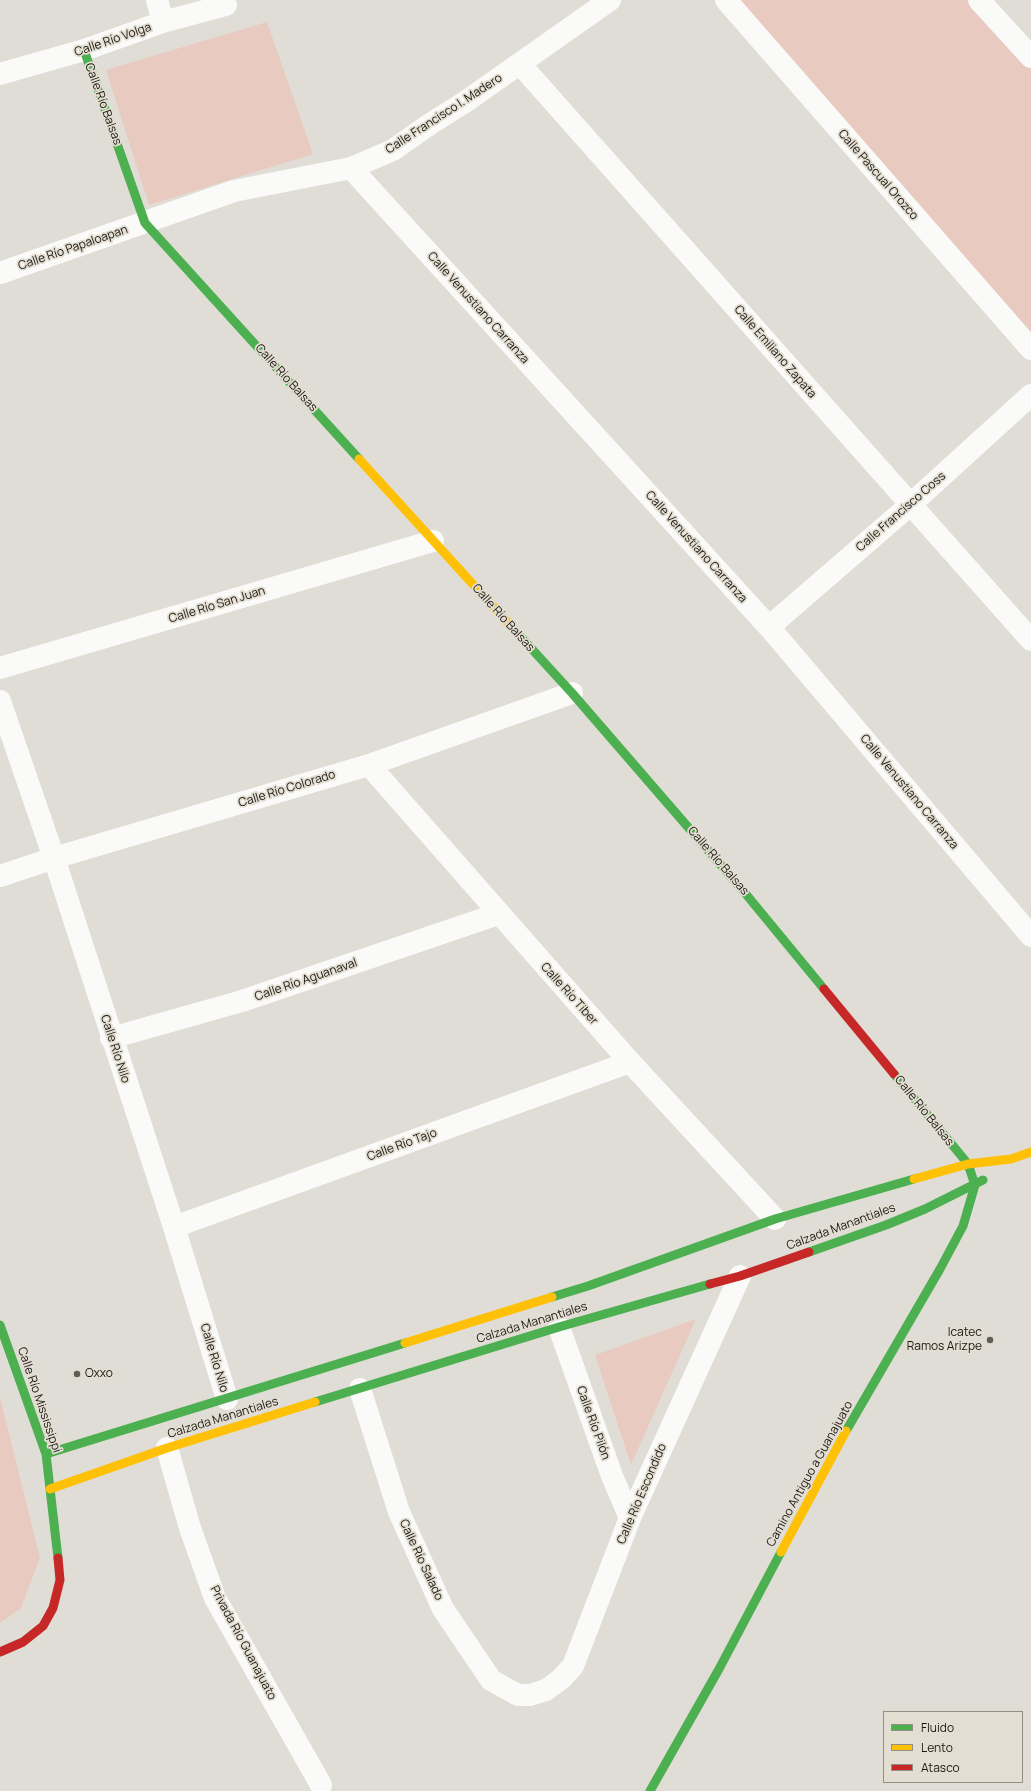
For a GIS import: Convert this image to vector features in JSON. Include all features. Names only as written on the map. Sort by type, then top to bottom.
[{"type":"street","points":[[157,0],[163,22]]},
{"type":"street","name":"Calle Francisco I. Madero","points":[[145,223],[183,208],[234,191],[351,168],[393,150],[520,64],[610,0]]},
{"type":"street","name":"Calle Pascual Orozco","points":[[726,0],[1031,349]]},
{"type":"street","points":[[979,0],[1031,57]]},
{"type":"street","name":"Calle Río Volga","points":[[0,74],[84,50],[163,22],[226,5]]},
{"type":"street","name":"Calle Río Balsas","points":[[84,50],[145,223],[572,693],[745,893],[968,1164]]},
{"type":"street","name":"Calle Emiliano Zapata","points":[[520,64],[1031,640]]},
{"type":"street","name":"Calle Venustiano Carranza","points":[[351,168],[769,626],[1031,936]]},
{"type":"street","name":"Calle Río Papaloapan","points":[[0,272],[145,223]]},
{"type":"street","name":"Calle Francisco Coss","points":[[769,626],[910,505],[1031,395]]},
{"type":"street","name":"Calle Río San Juan","points":[[0,668],[433,541]]},
{"type":"street","name":"Calle Río Colorado","points":[[0,876],[54,858],[369,765],[572,693]]},
{"type":"street","name":"Calle Río Nilo","points":[[0,701],[54,858],[174,1227],[227,1399]]},
{"type":"street","name":"Calle Río Tiber","points":[[369,765],[498,914],[630,1062],[775,1219]]},
{"type":"street","name":"Calle Río Aguanaval","points":[[112,1038],[242,1001],[498,914]]},
{"type":"street","name":"Calle Río Tajo","points":[[174,1227],[630,1062]]},
{"type":"street","name":"Calzada Manantiales","points":[[46,1454],[588,1286],[775,1219],[968,1164],[1011,1159],[1031,1152]]},
{"type":"street","name":"Calzada Manantiales","points":[[50,1489],[167,1448],[559,1327],[740,1276],[886,1225],[925,1209],[975,1185],[1011,1159]]},
{"type":"street","points":[[968,1164],[975,1185]]},
{"type":"street","name":"Camino Antiguo a Guanajuato","points":[[650,1791],[719,1669],[842,1438],[940,1269],[963,1226],[975,1185]]},
{"type":"street","name":"Calle Río Escondido","points":[[530,1695],[546,1690],[562,1679],[573,1666],[630,1518],[740,1276]]},
{"type":"street","name":"Calle Río Mississippi","points":[[0,1325],[46,1454],[57,1536],[60,1580],[53,1608],[43,1626],[23,1642],[0,1652]]},
{"type":"street","name":"Calle Río Pilón","points":[[559,1327],[612,1476],[630,1518]]},
{"type":"street","name":"Calle Río Salado","points":[[360,1389],[399,1512],[443,1609],[491,1680],[518,1695],[530,1695]]},
{"type":"street","name":"Privada Río Guanajuato","points":[[167,1448],[190,1528],[215,1598],[321,1785]]},
{"type":"shaded area","points":[[735,0],[967,0],[1031,69],[1031,337]]},
{"type":"shaded area","points":[[267,22],[313,154],[149,205],[106,70]]},
{"type":"shaded area","points":[[696,1319],[631,1465],[595,1355]]},
{"type":"shaded area","points":[[0,1397],[40,1558],[21,1608],[0,1623]]},
{"type":"traffic: fast","points":[[84,50],[145,223],[359,459]]},
{"type":"traffic: fast","points":[[509,624],[572,693],[745,893],[824,989]]},
{"type":"traffic: fast","points":[[846,1431],[940,1269],[963,1226],[975,1185],[968,1164],[894,1074]]},
{"type":"traffic: fast","points":[[552,1297],[588,1286],[775,1219],[914,1179]]},
{"type":"traffic: fast","points":[[809,1252],[886,1225],[925,1209],[983,1180]]},
{"type":"traffic: fast","points":[[315,1402],[559,1327],[710,1284]]},
{"type":"traffic: fast","points":[[0,1325],[46,1454],[58,1558]]},
{"type":"traffic: fast","points":[[46,1454],[405,1343]]},
{"type":"traffic: fast","points":[[650,1791],[719,1669],[781,1552]]},
{"type":"traffic: slow","points":[[359,459],[509,624]]},
{"type":"traffic: slow","points":[[914,1179],[968,1164],[1011,1159],[1031,1152]]},
{"type":"traffic: slow","points":[[405,1343],[552,1297]]},
{"type":"traffic: slow","points":[[50,1489],[167,1448],[315,1402]]},
{"type":"traffic: slow","points":[[781,1552],[846,1431]]},
{"type":"traffic: jam","points":[[824,989],[894,1074]]},
{"type":"traffic: jam","points":[[710,1284],[740,1276],[809,1252]]},
{"type":"traffic: jam","points":[[0,1652],[23,1642],[43,1626],[53,1608],[60,1580],[58,1558]]},
{"type":"place","name":"Icatec Ramos Arizpe","points":[[990,1340]]},
{"type":"place","name":"Oxxo","points":[[77,1374]]}]
